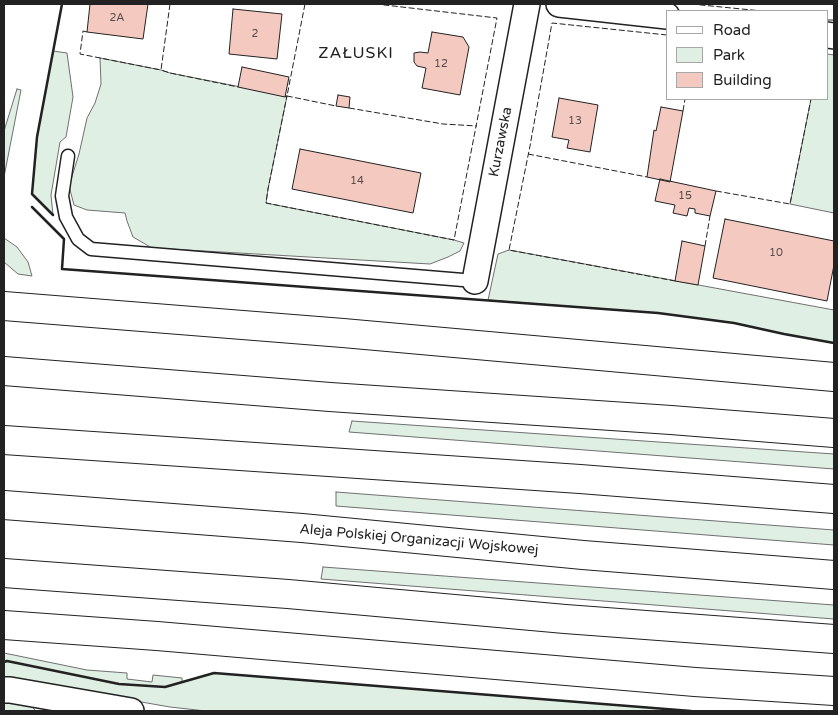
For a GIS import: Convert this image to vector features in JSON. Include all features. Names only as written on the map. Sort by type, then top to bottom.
[{"type":"highway","points":[[4,306],[342,333],[834,377]]},
{"type":"highway","points":[[4,372],[834,433]]},
{"type":"highway","points":[[4,440],[580,479],[834,499]]},
{"type":"highway","name":"Aleja Polskiej Organizacji Wojskowej","points":[[4,505],[302,528],[583,555],[834,575]]},
{"type":"highway","points":[[4,573],[288,594],[565,619],[834,639]]},
{"type":"highway","points":[[4,625],[157,636],[694,682],[834,691]]},
{"type":"street","name":"Kurzawska","points":[[475,281],[527,4]]},
{"type":"street","points":[[559,4],[666,16]]},
{"type":"street","points":[[4,690],[131,711]]},
{"type":"lane","points":[[68,156],[62,196],[66,217],[78,239],[92,249],[475,281]]},
{"type":"green space","points":[[53,51],[67,53],[73,97],[66,137],[60,142],[51,195],[53,215],[32,194],[37,137]]},
{"type":"green space","points":[[828,54],[834,55],[834,213],[790,204],[811,100],[828,100]]},
{"type":"green space","points":[[100,58],[287,96],[266,203],[454,240],[464,243],[460,251],[430,264],[152,248],[133,237],[125,213],[87,210],[74,205],[69,186],[87,118],[95,103],[101,84]]},
{"type":"green space","points":[[17,89],[21,90],[4,177],[4,131]]},
{"type":"green space","points":[[4,238],[17,247],[28,262],[32,276],[18,274],[4,262]]},
{"type":"green space","points":[[509,250],[834,310],[834,343],[734,323],[658,313],[488,300],[498,254]]},
{"type":"green space","points":[[352,421],[834,454],[834,469],[349,432]]},
{"type":"green space","points":[[336,492],[834,530],[834,545],[336,506]]},
{"type":"green space","points":[[323,567],[834,605],[834,619],[321,579]]},
{"type":"green space","points":[[4,653],[87,670],[127,673],[127,679],[152,682],[153,675],[182,678],[182,682],[214,673],[691,711],[206,711],[170,707],[4,678]]},
{"type":"green space","points":[[4,700],[28,703],[36,711],[4,711]]},
{"type":"building","points":[[90,4],[148,4],[143,39],[87,32]]},
{"type":"building","points":[[233,9],[282,14],[277,59],[229,54]]},
{"type":"building","points":[[432,32],[463,37],[469,47],[460,95],[422,88],[426,68],[417,66],[414,62],[414,53],[428,53]]},
{"type":"building","points":[[242,67],[289,77],[285,97],[238,87]]},
{"type":"building","points":[[338,95],[350,97],[349,108],[336,106]]},
{"type":"building","points":[[559,98],[598,105],[590,152],[567,148],[569,140],[552,137]]},
{"type":"building","points":[[661,107],[683,111],[670,182],[647,177],[654,130],[656,131]]},
{"type":"building","points":[[300,149],[421,173],[413,213],[292,189]]},
{"type":"building","points":[[660,179],[716,191],[710,216],[695,213],[695,209],[689,208],[687,216],[673,213],[675,205],[655,201]]},
{"type":"building","points":[[725,219],[834,241],[834,265],[827,301],[713,278]]},
{"type":"building","points":[[682,241],[705,246],[698,285],[675,281]]},
{"type":"fence","points":[[170,4],[161,70],[238,87]]},
{"type":"fence","points":[[305,4],[287,96],[336,106]]},
{"type":"fence","points":[[285,97],[287,96],[266,203],[454,240],[497,18],[376,4]]},
{"type":"fence","points":[[691,4],[752,10]]},
{"type":"fence","points":[[828,20],[834,20]]},
{"type":"fence","points":[[666,35],[552,23],[509,250],[675,281]]},
{"type":"fence","points":[[87,32],[83,31],[80,54],[161,70]]},
{"type":"fence","points":[[683,111],[685,100]]},
{"type":"fence","points":[[716,191],[790,204],[811,100]]},
{"type":"fence","points":[[349,108],[443,124],[477,126]]},
{"type":"fence","points":[[528,154],[647,177]]},
{"type":"fence","points":[[705,246],[710,216]]},
{"type":"wall","points":[[53,215],[32,194],[37,137],[62,4]]},
{"type":"wall","points":[[32,207],[64,239],[62,269],[658,313],[734,323],[834,343]]},
{"type":"wall","points":[[4,662],[7,661],[119,684],[165,687],[214,673],[691,711]]},
{"type":"district","name":"ZAŁUSKI","points":[[356,54]]}]
